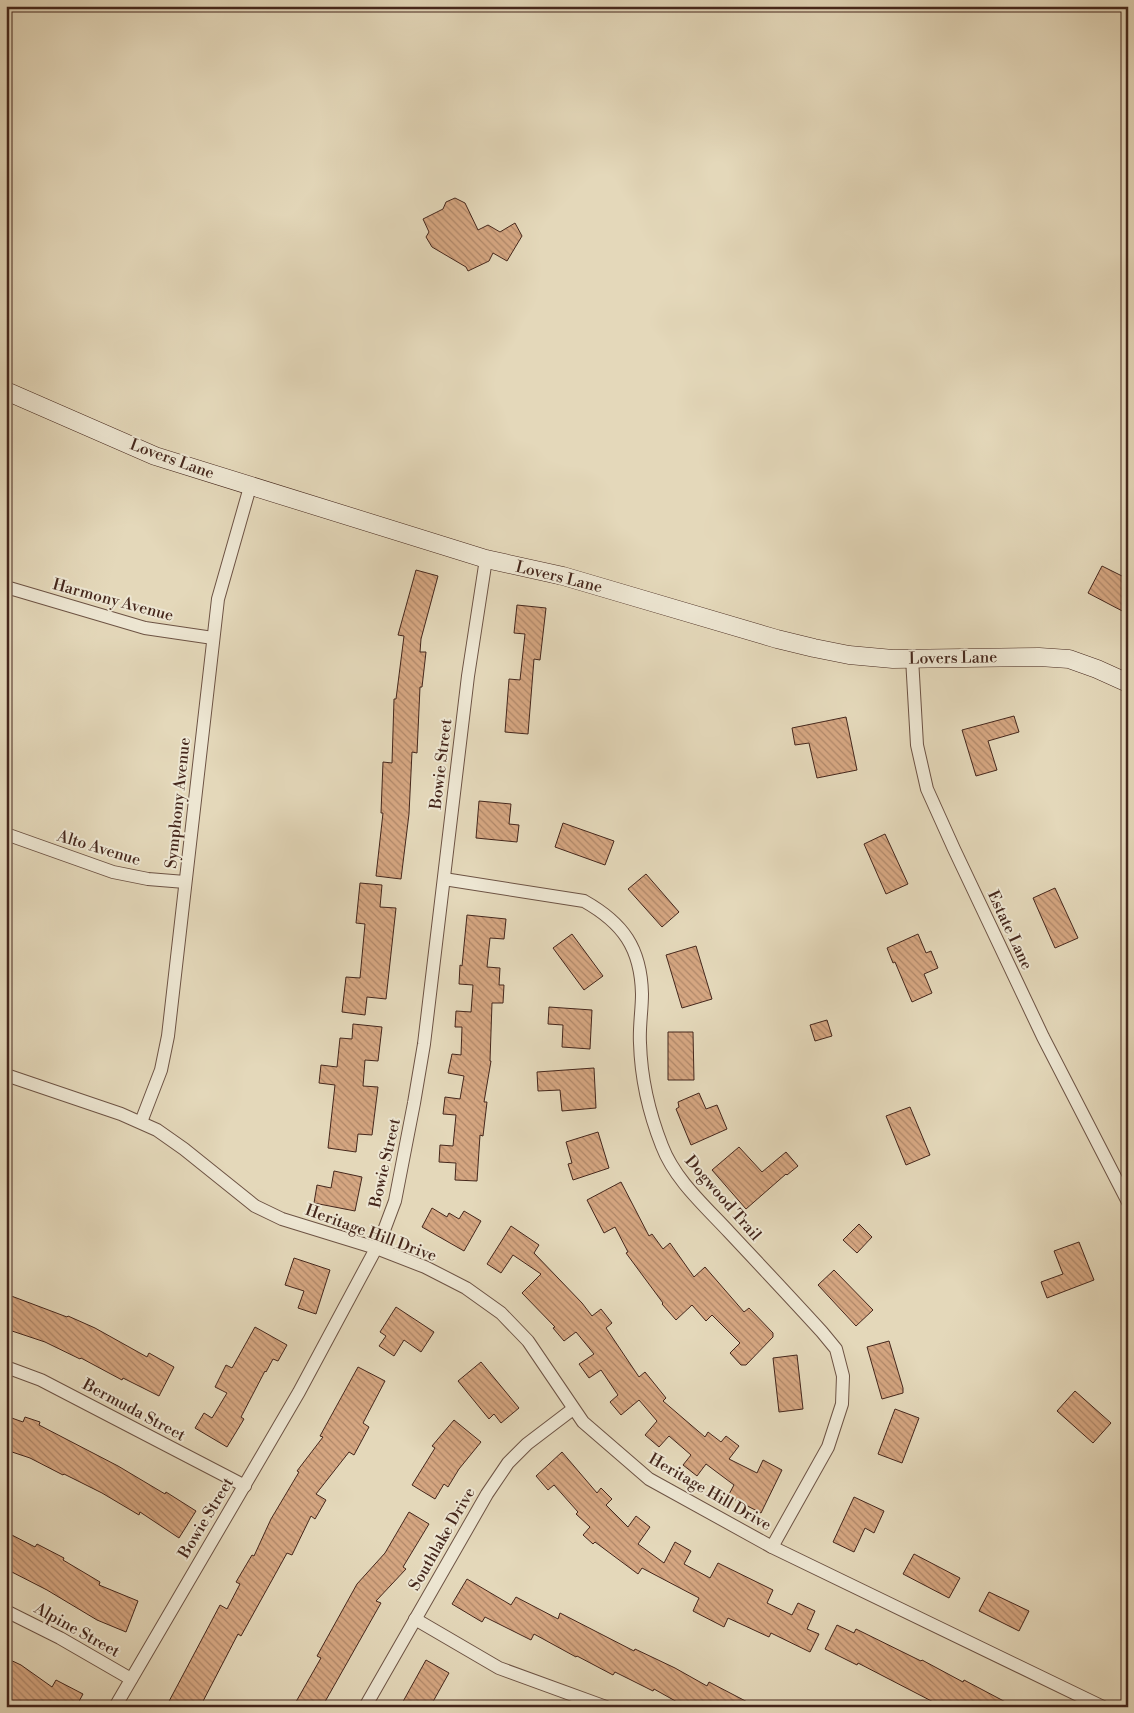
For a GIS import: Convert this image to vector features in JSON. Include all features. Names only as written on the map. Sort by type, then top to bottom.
[{"type":"street","name":"Lovers Lane","points":[[6,391],[156,456],[250,487],[486,559],[563,576],[699,617],[814,648],[849,655],[893,658],[1039,657],[1068,659],[1128,683]]},
{"type":"street","name":"Symphony Avenue","points":[[141,1122],[154,1090],[165,1054],[213,638],[221,586],[250,487]]},
{"type":"street","name":"Bowie Street","points":[[115,1707],[299,1392],[376,1248],[396,1201],[424,1044],[468,676],[486,559]]},
{"type":"street","name":"Harmony Avenue","points":[[6,587],[145,628],[213,638]]},
{"type":"street","name":"Estate Lane","points":[[912,658],[917,745],[927,789],[1043,1037],[1128,1202]]},
{"type":"street","name":"Alto Avenue","points":[[6,834],[113,872],[185,882]]},
{"type":"street","name":"Dogwood Trail","points":[[444,879],[584,901],[602,911],[622,928],[640,969],[642,995],[640,1041],[642,1079],[662,1147],[674,1170],[701,1202],[836,1349],[843,1376],[842,1404],[828,1447],[772,1547]]},
{"type":"street","name":"Heritage Hill Drive","points":[[6,1075],[141,1122],[169,1138],[242,1196],[282,1219],[376,1248],[425,1267],[466,1288],[501,1313],[528,1341],[583,1422],[648,1479],[772,1547],[1103,1707]]},
{"type":"street","name":"Bermuda Street","points":[[6,1367],[41,1380],[245,1486]]},
{"type":"street","name":"Southlake Drive","points":[[365,1707],[487,1494],[508,1463],[527,1444],[573,1409]]},
{"type":"street","name":"Alpine Street","points":[[6,1611],[60,1638],[131,1678]]},
{"type":"street","points":[[415,1619],[499,1668],[600,1705]]},
{"type":"building","points":[[455,198],[465,203],[478,230],[488,225],[500,232],[515,223],[522,236],[507,261],[493,253],[489,261],[468,271],[466,267],[432,247],[426,237],[429,232],[423,219],[443,209],[446,202]]},
{"type":"building","points":[[1102,566],[1128,579],[1128,614],[1088,593]]},
{"type":"building","points":[[416,570],[438,576],[421,639],[420,652],[426,652],[422,687],[420,687],[417,753],[412,752],[409,814],[401,879],[376,876],[383,813],[381,813],[383,762],[392,763],[394,699],[396,699],[404,636],[398,635]]},
{"type":"building","points":[[517,605],[546,608],[540,660],[534,659],[528,734],[505,732],[509,679],[520,680],[525,634],[514,633]]},
{"type":"building","points":[[1014,716],[1019,732],[988,741],[997,770],[976,776],[962,730]]},
{"type":"building","points":[[846,717],[857,770],[817,778],[809,743],[795,745],[792,728]]},
{"type":"building","points":[[479,801],[511,804],[509,824],[519,825],[517,842],[476,838]]},
{"type":"building","points":[[563,823],[614,841],[605,865],[555,847]]},
{"type":"building","points":[[885,834],[908,884],[886,894],[864,844]]},
{"type":"building","points":[[646,874],[679,912],[662,927],[628,889]]},
{"type":"building","points":[[360,883],[382,885],[380,907],[396,908],[386,999],[367,997],[365,1015],[342,1012],[346,977],[360,978],[365,924],[356,923]]},
{"type":"building","points":[[1055,888],[1078,938],[1055,948],[1033,898]]},
{"type":"building","points":[[467,915],[506,919],[504,939],[490,938],[487,967],[500,968],[499,985],[504,985],[503,1003],[492,1003],[491,1061],[484,1102],[487,1102],[483,1136],[480,1135],[477,1181],[455,1180],[456,1163],[439,1162],[440,1145],[453,1146],[456,1115],[443,1114],[445,1097],[460,1099],[464,1076],[448,1073],[452,1054],[461,1055],[462,1027],[455,1027],[456,1011],[471,1012],[473,985],[459,984]]},
{"type":"building","points":[[572,934],[603,976],[584,990],[553,948]]},
{"type":"building","points":[[918,934],[926,953],[931,951],[938,968],[924,974],[932,993],[912,1002],[887,948]]},
{"type":"building","points":[[696,946],[712,999],[682,1008],[666,955]]},
{"type":"building","points":[[549,1007],[592,1010],[590,1049],[562,1047],[563,1025],[548,1024]]},
{"type":"building","points":[[827,1020],[832,1036],[815,1041],[810,1025]]},
{"type":"building","points":[[353,1024],[382,1027],[378,1061],[365,1060],[363,1086],[378,1087],[372,1135],[358,1134],[356,1152],[328,1148],[335,1085],[319,1083],[321,1065],[337,1067],[340,1038],[352,1039]]},
{"type":"building","points":[[668,1032],[693,1032],[694,1080],[668,1080]]},
{"type":"building","points":[[594,1068],[596,1108],[562,1111],[560,1090],[538,1091],[537,1072]]},
{"type":"building","points":[[699,1093],[706,1109],[717,1105],[727,1129],[691,1145],[676,1109],[679,1107],[678,1102]]},
{"type":"building","points":[[910,1107],[930,1155],[906,1165],[886,1116]]},
{"type":"building","points":[[598,1132],[609,1168],[573,1180],[568,1164],[572,1163],[566,1142]]},
{"type":"building","points":[[739,1147],[762,1172],[786,1152],[798,1166],[746,1209],[712,1170]]},
{"type":"building","points":[[334,1171],[362,1177],[355,1211],[314,1203],[317,1185],[331,1188]]},
{"type":"building","points":[[621,1182],[649,1236],[652,1234],[663,1249],[670,1243],[694,1277],[705,1267],[744,1312],[749,1308],[773,1333],[773,1337],[746,1365],[741,1365],[730,1353],[740,1343],[712,1315],[706,1321],[692,1305],[676,1320],[662,1304],[626,1253],[628,1252],[615,1227],[604,1233],[587,1200]]},
{"type":"building","points":[[432,1208],[447,1217],[449,1213],[459,1219],[464,1211],[481,1221],[464,1251],[422,1227]]},
{"type":"building","points":[[859,1224],[872,1237],[857,1253],[843,1240]]},
{"type":"building","points":[[511,1226],[539,1245],[534,1253],[592,1316],[601,1309],[612,1323],[606,1328],[639,1377],[645,1372],[666,1398],[663,1401],[705,1437],[708,1432],[721,1442],[726,1436],[739,1446],[729,1459],[757,1473],[763,1460],[782,1470],[761,1513],[728,1496],[734,1485],[706,1464],[697,1476],[683,1465],[691,1455],[669,1436],[659,1447],[645,1435],[657,1421],[639,1400],[621,1415],[610,1402],[618,1395],[601,1370],[589,1378],[579,1364],[594,1354],[576,1332],[564,1341],[553,1328],[555,1327],[522,1293],[541,1274],[513,1255],[501,1273],[487,1264]]},
{"type":"building","points":[[1079,1242],[1094,1280],[1047,1298],[1041,1282],[1063,1274],[1054,1251]]},
{"type":"building","points":[[294,1258],[330,1270],[316,1314],[298,1308],[304,1291],[285,1285]]},
{"type":"building","points":[[834,1270],[873,1310],[856,1326],[818,1285]]},
{"type":"building","points":[[6,1294],[68,1316],[95,1328],[147,1357],[149,1353],[174,1367],[159,1396],[45,1342],[6,1329]]},
{"type":"building","points":[[396,1307],[434,1332],[421,1352],[404,1340],[394,1356],[379,1346],[386,1336],[380,1332]]},
{"type":"building","points":[[255,1327],[287,1345],[278,1361],[273,1359],[265,1371],[241,1417],[244,1419],[227,1447],[195,1428],[204,1413],[212,1418],[227,1393],[215,1387],[226,1365],[232,1368]]},
{"type":"building","points":[[889,1341],[903,1393],[882,1399],[867,1347]]},
{"type":"building","points":[[797,1355],[803,1409],[779,1412],[773,1358]]},
{"type":"building","points":[[481,1362],[519,1408],[501,1423],[494,1414],[489,1419],[458,1381]]},
{"type":"building","points":[[358,1367],[385,1381],[363,1423],[369,1427],[354,1455],[349,1452],[316,1494],[326,1500],[315,1519],[311,1516],[292,1555],[287,1553],[241,1636],[238,1634],[200,1707],[166,1707],[220,1605],[227,1609],[240,1584],[236,1582],[252,1555],[254,1556],[271,1519],[299,1472],[297,1471],[323,1437],[320,1436]]},
{"type":"building","points":[[1075,1391],[1111,1423],[1093,1443],[1057,1411]]},
{"type":"building","points":[[895,1409],[919,1418],[902,1463],[878,1454]]},
{"type":"building","points":[[6,1416],[23,1422],[25,1417],[40,1422],[39,1425],[118,1466],[165,1494],[166,1492],[196,1511],[179,1538],[140,1512],[139,1515],[102,1493],[64,1474],[30,1458],[6,1450]]},
{"type":"building","points":[[454,1420],[481,1442],[459,1469],[448,1487],[444,1484],[435,1499],[412,1485],[435,1448],[432,1446]]},
{"type":"building","points":[[562,1452],[597,1493],[601,1488],[612,1499],[606,1505],[628,1527],[636,1516],[650,1527],[638,1544],[664,1563],[675,1542],[691,1551],[684,1564],[710,1578],[718,1563],[773,1590],[767,1603],[792,1615],[798,1603],[815,1611],[807,1629],[819,1634],[810,1652],[771,1633],[769,1637],[728,1618],[724,1627],[693,1611],[699,1598],[642,1568],[638,1574],[595,1542],[593,1544],[583,1535],[590,1527],[576,1514],[578,1512],[554,1485],[548,1490],[536,1476]]},
{"type":"building","points":[[854,1497],[884,1511],[874,1533],[865,1528],[854,1552],[833,1542]]},
{"type":"building","points":[[409,1512],[429,1524],[403,1567],[406,1569],[376,1601],[381,1603],[322,1707],[293,1707],[321,1658],[317,1656],[357,1584],[385,1553]]},
{"type":"building","points":[[6,1532],[35,1547],[37,1544],[64,1558],[63,1560],[100,1582],[99,1585],[138,1601],[126,1632],[97,1620],[47,1590],[6,1569]]},
{"type":"building","points":[[914,1554],[960,1578],[949,1598],[903,1574]]},
{"type":"building","points":[[467,1579],[511,1605],[516,1597],[558,1619],[560,1613],[634,1651],[635,1649],[675,1668],[707,1686],[709,1682],[757,1707],[686,1707],[654,1689],[653,1691],[615,1672],[613,1675],[534,1634],[531,1640],[485,1617],[482,1622],[452,1604]]},
{"type":"building","points":[[989,1592],[1029,1611],[1019,1631],[979,1611]]},
{"type":"building","points":[[837,1625],[854,1633],[856,1629],[922,1660],[963,1682],[964,1680],[1015,1707],[943,1707],[858,1663],[857,1665],[825,1649]]},
{"type":"building","points":[[6,1658],[21,1665],[52,1687],[56,1680],[83,1694],[76,1707],[20,1707],[6,1697]]},
{"type":"building","points":[[426,1660],[449,1673],[430,1707],[400,1707]]}]
